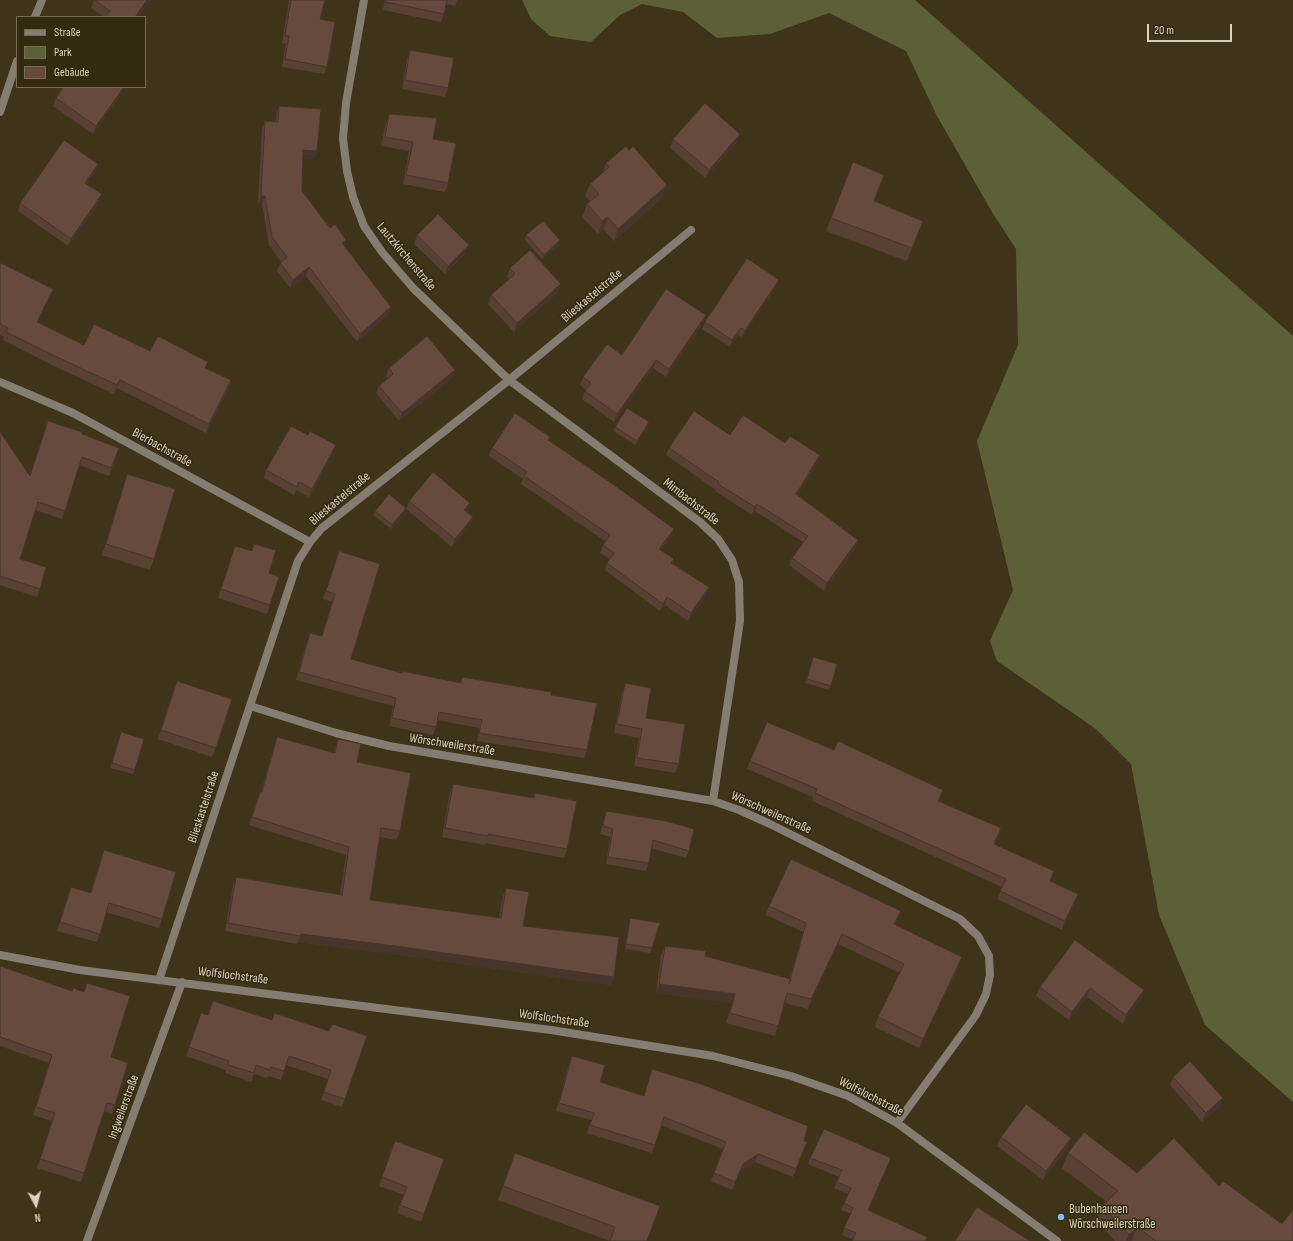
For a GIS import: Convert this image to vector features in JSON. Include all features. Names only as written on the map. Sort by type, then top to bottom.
[{"type":"street","points":[[35,16],[42,0]]},
{"type":"street","name":"Lautzkirchenstraße","points":[[364,0],[346,103],[343,139],[347,171],[353,197],[364,226],[382,252],[412,288],[509,380]]},
{"type":"street","points":[[0,112],[16,64]]},
{"type":"street","name":"Blieskastelstraße","points":[[159,980],[298,561],[310,542],[322,528],[509,380],[691,230]]},
{"type":"street","name":"Mimbachstraße","points":[[509,380],[700,522],[718,538],[732,560],[740,582],[740,621],[713,801]]},
{"type":"street","name":"Bierbachstraße","points":[[0,382],[73,413],[310,542]]},
{"type":"street","name":"Wörschweilerstraße","points":[[250,706],[336,733],[389,746],[713,801],[739,810],[768,823],[960,919],[978,936],[989,956],[990,975],[986,994],[976,1015],[898,1123]]},
{"type":"street","name":"Wolfslochstraße","points":[[0,955],[80,970],[536,1028],[713,1056],[791,1076],[848,1096],[898,1123],[1057,1241]]},
{"type":"street","name":"Ingweilerstraße","points":[[87,1241],[182,982]]},
{"type":"green space","points":[[522,0],[915,0],[1293,336],[1293,1102],[1205,1025],[1159,915],[1131,764],[1096,729],[997,661],[990,641],[1013,590],[977,441],[1018,345],[1016,249],[992,212],[937,116],[906,51],[829,13],[770,34],[717,38],[683,12],[642,4],[620,15],[591,42],[550,36],[531,19]]},
{"type":"building","points":[[95,0],[147,0],[136,16],[107,16],[110,11]]},
{"type":"building","points":[[291,0],[325,0],[320,19],[335,22],[327,67],[285,59],[289,36],[285,35]]},
{"type":"building","points":[[386,0],[447,0],[444,14],[386,2]]},
{"type":"building","points":[[410,50],[454,58],[448,88],[405,80]]},
{"type":"building","points":[[62,88],[123,88],[96,126],[56,98]]},
{"type":"building","points":[[705,103],[740,134],[709,170],[673,139]]},
{"type":"building","points":[[279,106],[321,109],[317,151],[303,150],[302,191],[330,228],[335,224],[346,240],[342,243],[391,307],[360,334],[309,267],[293,280],[280,263],[287,257],[272,237],[265,196],[261,196],[265,121],[278,122]]},
{"type":"building","points":[[389,114],[437,118],[433,139],[456,143],[448,183],[406,175],[413,142],[385,137]]},
{"type":"building","points":[[64,140],[98,164],[85,183],[102,194],[71,239],[20,203]]},
{"type":"building","points":[[626,146],[629,150],[633,146],[667,185],[618,229],[608,217],[602,221],[587,204],[599,194],[590,184],[609,167],[606,163]]},
{"type":"building","points":[[853,162],[884,175],[874,201],[923,221],[912,248],[831,218]]},
{"type":"building","points":[[438,214],[469,245],[448,266],[417,235]]},
{"type":"building","points":[[543,221],[560,240],[544,255],[526,235]]},
{"type":"building","points":[[530,250],[561,284],[517,323],[491,295],[515,274],[510,268]]},
{"type":"building","points":[[747,258],[779,280],[745,330],[741,328],[732,340],[705,322]]},
{"type":"building","points":[[1,263],[53,289],[37,322],[84,345],[94,324],[150,351],[158,336],[208,362],[205,368],[231,380],[209,424],[120,380],[117,385],[6,332],[8,328],[0,324]]},
{"type":"building","points":[[666,289],[706,315],[669,369],[656,360],[617,414],[585,391],[591,383],[583,377],[607,344],[622,355]]},
{"type":"building","points":[[427,336],[455,370],[402,413],[379,386],[393,374],[389,368]]},
{"type":"building","points":[[627,408],[649,422],[637,441],[615,427]]},
{"type":"building","points":[[694,411],[730,435],[743,415],[785,443],[790,436],[820,455],[796,494],[858,540],[827,583],[792,558],[808,536],[757,504],[755,507],[718,484],[719,482],[669,448]]},
{"type":"building","points":[[515,413],[550,437],[548,440],[617,487],[674,529],[659,549],[674,559],[671,563],[709,587],[691,613],[667,597],[663,604],[607,563],[614,553],[603,545],[610,535],[524,476],[527,472],[492,448]]},
{"type":"building","points":[[48,421],[82,432],[82,434],[119,448],[111,468],[82,457],[65,511],[38,502],[20,559],[46,567],[40,589],[0,576],[0,432],[30,476]]},
{"type":"building","points":[[291,426],[308,435],[310,431],[336,445],[312,489],[299,482],[297,487],[266,470]]},
{"type":"building","points":[[433,472],[470,503],[464,510],[473,517],[455,539],[409,501]]},
{"type":"building","points":[[127,474],[175,489],[154,559],[106,544]]},
{"type":"building","points":[[389,494],[406,508],[392,525],[375,511]]},
{"type":"building","points":[[254,544],[276,550],[269,573],[279,577],[270,605],[221,589],[235,546],[252,551]]},
{"type":"building","points":[[339,551],[380,564],[351,659],[402,673],[402,671],[461,683],[462,677],[551,692],[551,695],[597,703],[587,750],[479,733],[482,720],[439,712],[436,727],[392,718],[396,698],[299,672],[310,633],[322,636],[335,594],[326,591]]},
{"type":"building","points":[[813,657],[837,664],[831,686],[807,679]]},
{"type":"building","points":[[177,681],[232,699],[216,748],[161,730]]},
{"type":"building","points":[[625,683],[651,688],[646,718],[685,724],[679,764],[637,758],[642,729],[617,724]]},
{"type":"building","points":[[767,722],[834,750],[838,741],[943,790],[938,801],[1001,828],[994,844],[1054,871],[1050,881],[1078,894],[1065,921],[1000,891],[1006,879],[815,793],[817,789],[750,761]]},
{"type":"building","points":[[121,732],[144,739],[135,770],[112,763]]},
{"type":"building","points":[[277,737],[335,753],[338,739],[361,744],[357,762],[411,773],[400,831],[381,828],[370,900],[501,918],[506,888],[529,892],[523,926],[619,937],[614,977],[395,946],[301,934],[300,936],[228,923],[236,877],[342,895],[349,847],[252,817],[260,792],[262,792]]},
{"type":"building","points":[[453,784],[534,798],[535,793],[577,801],[567,849],[488,834],[488,836],[445,828]]},
{"type":"building","points":[[606,811],[666,821],[694,829],[689,851],[653,840],[649,863],[608,857],[613,829],[603,826]]},
{"type":"building","points":[[104,850],[176,872],[162,919],[109,903],[100,934],[60,922],[71,887],[91,893]]},
{"type":"building","points":[[791,859],[901,911],[894,924],[962,957],[923,1039],[878,1017],[904,964],[842,934],[811,999],[787,993],[778,1026],[730,1013],[735,994],[659,984],[665,946],[706,951],[705,956],[790,979],[806,923],[769,906]]},
{"type":"building","points":[[630,918],[660,923],[652,948],[626,944]]},
{"type":"building","points":[[1075,940],[1144,990],[1126,1015],[1090,988],[1072,1012],[1040,987]]},
{"type":"building","points":[[0,966],[72,991],[73,988],[84,992],[87,983],[130,996],[111,1057],[128,1063],[115,1105],[107,1103],[84,1173],[40,1159],[55,1113],[36,1107],[52,1055],[0,1037]]},
{"type":"building","points":[[213,1001],[272,1020],[274,1013],[329,1031],[332,1024],[367,1036],[345,1099],[324,1092],[331,1070],[289,1056],[284,1071],[271,1067],[270,1070],[256,1065],[254,1073],[228,1065],[229,1061],[189,1047],[201,1013],[208,1015]]},
{"type":"building","points":[[572,1056],[605,1065],[600,1082],[644,1096],[652,1069],[704,1085],[808,1126],[804,1141],[807,1142],[796,1169],[758,1154],[743,1164],[735,1182],[714,1173],[726,1142],[664,1117],[655,1145],[590,1125],[594,1113],[559,1103]]},
{"type":"building","points":[[1190,1061],[1223,1098],[1206,1113],[1173,1077]]},
{"type":"building","points":[[1026,1104],[1071,1138],[1046,1171],[1001,1137]]},
{"type":"building","points":[[824,1129],[891,1158],[868,1210],[927,1237],[925,1241],[852,1241],[856,1233],[844,1228],[853,1208],[844,1203],[851,1188],[837,1182],[842,1170],[810,1158]]},
{"type":"building","points":[[1084,1132],[1137,1173],[1174,1138],[1219,1186],[1223,1181],[1282,1224],[1293,1209],[1293,1241],[1156,1241],[1137,1227],[1129,1235],[1102,1206],[1118,1191],[1068,1153]]},
{"type":"building","points":[[395,1141],[444,1159],[424,1214],[400,1205],[407,1187],[382,1177]]},
{"type":"building","points":[[515,1153],[660,1206],[647,1241],[610,1241],[615,1227],[503,1186]]},
{"type":"building","points":[[977,1207],[1030,1241],[955,1241]]},
{"type":"place","name":"Bubenhausen Wörschweilerstraße","points":[[1061,1217]]}]
